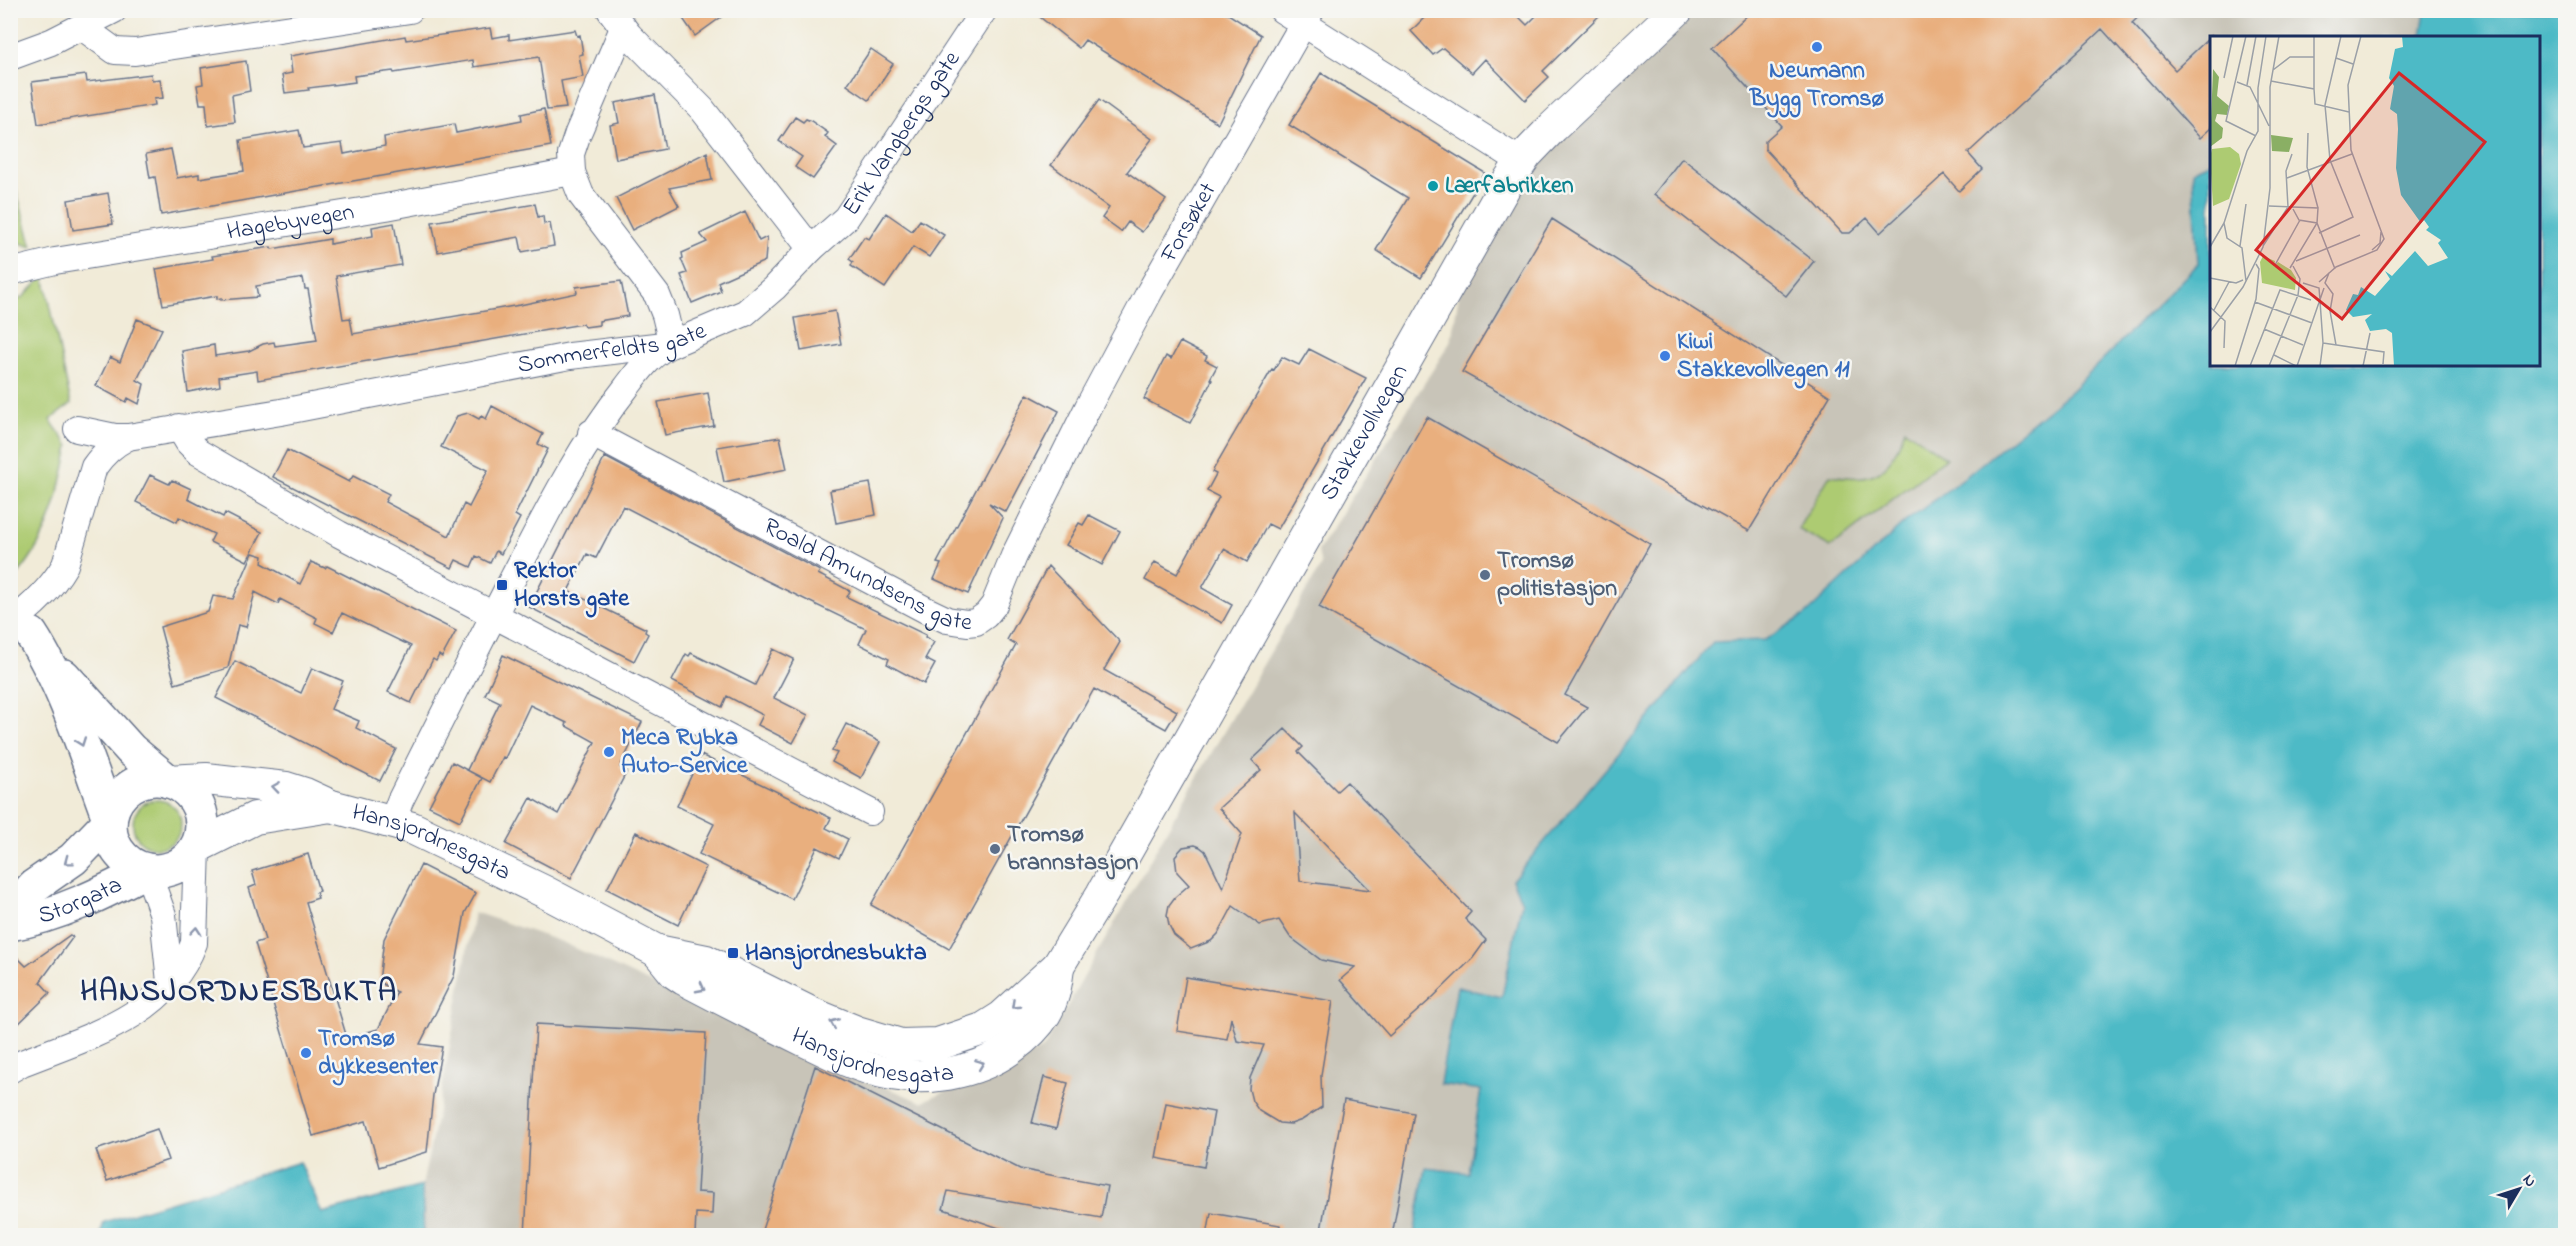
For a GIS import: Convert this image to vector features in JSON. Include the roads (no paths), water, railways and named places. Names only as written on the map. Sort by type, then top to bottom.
[{"type":"main road","points":[[27,636],[131,750],[168,781]]},
{"type":"main road","points":[[27,636],[75,727],[110,821],[112,840],[122,857],[147,870],[157,871],[176,867],[192,855],[202,831],[198,807],[183,788],[157,779],[135,784],[118,800],[110,821]]},
{"type":"main road","name":"Storgata","points":[[10,912],[33,886],[73,859],[110,821]]},
{"type":"main road","name":"Storgata","points":[[10,924],[33,920],[68,907],[147,870]]},
{"type":"street","points":[[16,56],[114,10]]},
{"type":"street","points":[[82,27],[115,51],[125,52],[410,10]]},
{"type":"street","name":"Erik Vangbergs gate","points":[[811,249],[846,218],[984,10]]},
{"type":"street","points":[[1282,10],[1308,18],[1522,162]]},
{"type":"street","name":"Stakkevollvegen","points":[[1102,894],[1362,441],[1493,206],[1522,162],[1583,97],[1677,10]]},
{"type":"street","name":"Forsøket","points":[[1081,422],[1150,291],[1308,18]]},
{"type":"street","points":[[392,823],[400,801],[494,614],[591,434],[644,365],[672,344],[657,294],[581,195],[572,172],[571,154],[616,19],[702,109],[811,249]]},
{"type":"street","name":"Hagebyvegen","points":[[10,272],[55,261],[398,205],[572,172]]},
{"type":"street","name":"Sommerfeldts gate","points":[[76,429],[115,437],[128,437],[178,427],[281,412],[570,356],[672,344],[745,313],[774,288],[811,249]]},
{"type":"street","name":"Roald Amundsens gate","points":[[591,434],[926,610],[947,620],[967,623],[976,622],[994,605],[1014,556],[1081,422]]},
{"type":"street","points":[[178,427],[198,452],[339,534],[870,812]]},
{"type":"street","points":[[27,636],[48,591],[65,565],[94,467],[103,454],[128,437]]},
{"type":"street","name":"Hansjordnesgata","points":[[168,781],[206,779],[286,788],[331,806],[412,828],[543,891],[657,951],[669,967],[684,979],[820,1048],[884,1073],[925,1076],[957,1072],[982,1065],[1003,1054],[1028,1036],[1048,1011],[1056,985],[1058,966],[1102,894]]},
{"type":"street","name":"Hansjordnesgata","points":[[197,847],[255,818],[331,806]]},
{"type":"street","points":[[10,1070],[22,1063],[107,1031],[158,996],[170,982],[189,957],[194,943],[197,847]]},
{"type":"street","points":[[147,870],[163,915],[170,982]]},
{"type":"water","points":[[2425,11],[2565,11],[2565,1235],[1414,1235],[1426,1168],[1468,1173],[1481,1090],[1440,1084],[1457,987],[1502,997],[1522,902],[1512,880],[1713,642],[1765,640],[1805,615],[1905,522],[1969,474],[2072,390],[2198,264],[2193,171],[2210,162],[2210,366],[2540,366],[2540,36],[2421,36]]},
{"type":"water","points":[[300,1162],[322,1213],[422,1186],[424,1235],[100,1235],[104,1222]]},
{"type":"place","name":"Neumann Bygg Tromsø","points":[[1817,47]]},
{"type":"place","name":"Lærfabrikken","points":[[1433,186]]},
{"type":"place","name":"Kiwi Stakkevollvegen 11","points":[[1665,356]]},
{"type":"place","name":"Tromsø politistasjon","points":[[1485,575]]},
{"type":"place","name":"Rektor Horsts gate","points":[[502,585]]},
{"type":"place","name":"Meca Rybka Auto-Service","points":[[609,752]]},
{"type":"place","name":"Tromsø brannstasjon","points":[[995,849]]},
{"type":"place","name":"Hansjordnesbukta","points":[[733,953]]},
{"type":"place","name":"Tromsø dykkesenter","points":[[306,1053]]},
{"type":"district","name":"HANSJORDNESBUKTA","points":[[239,993]]}]
